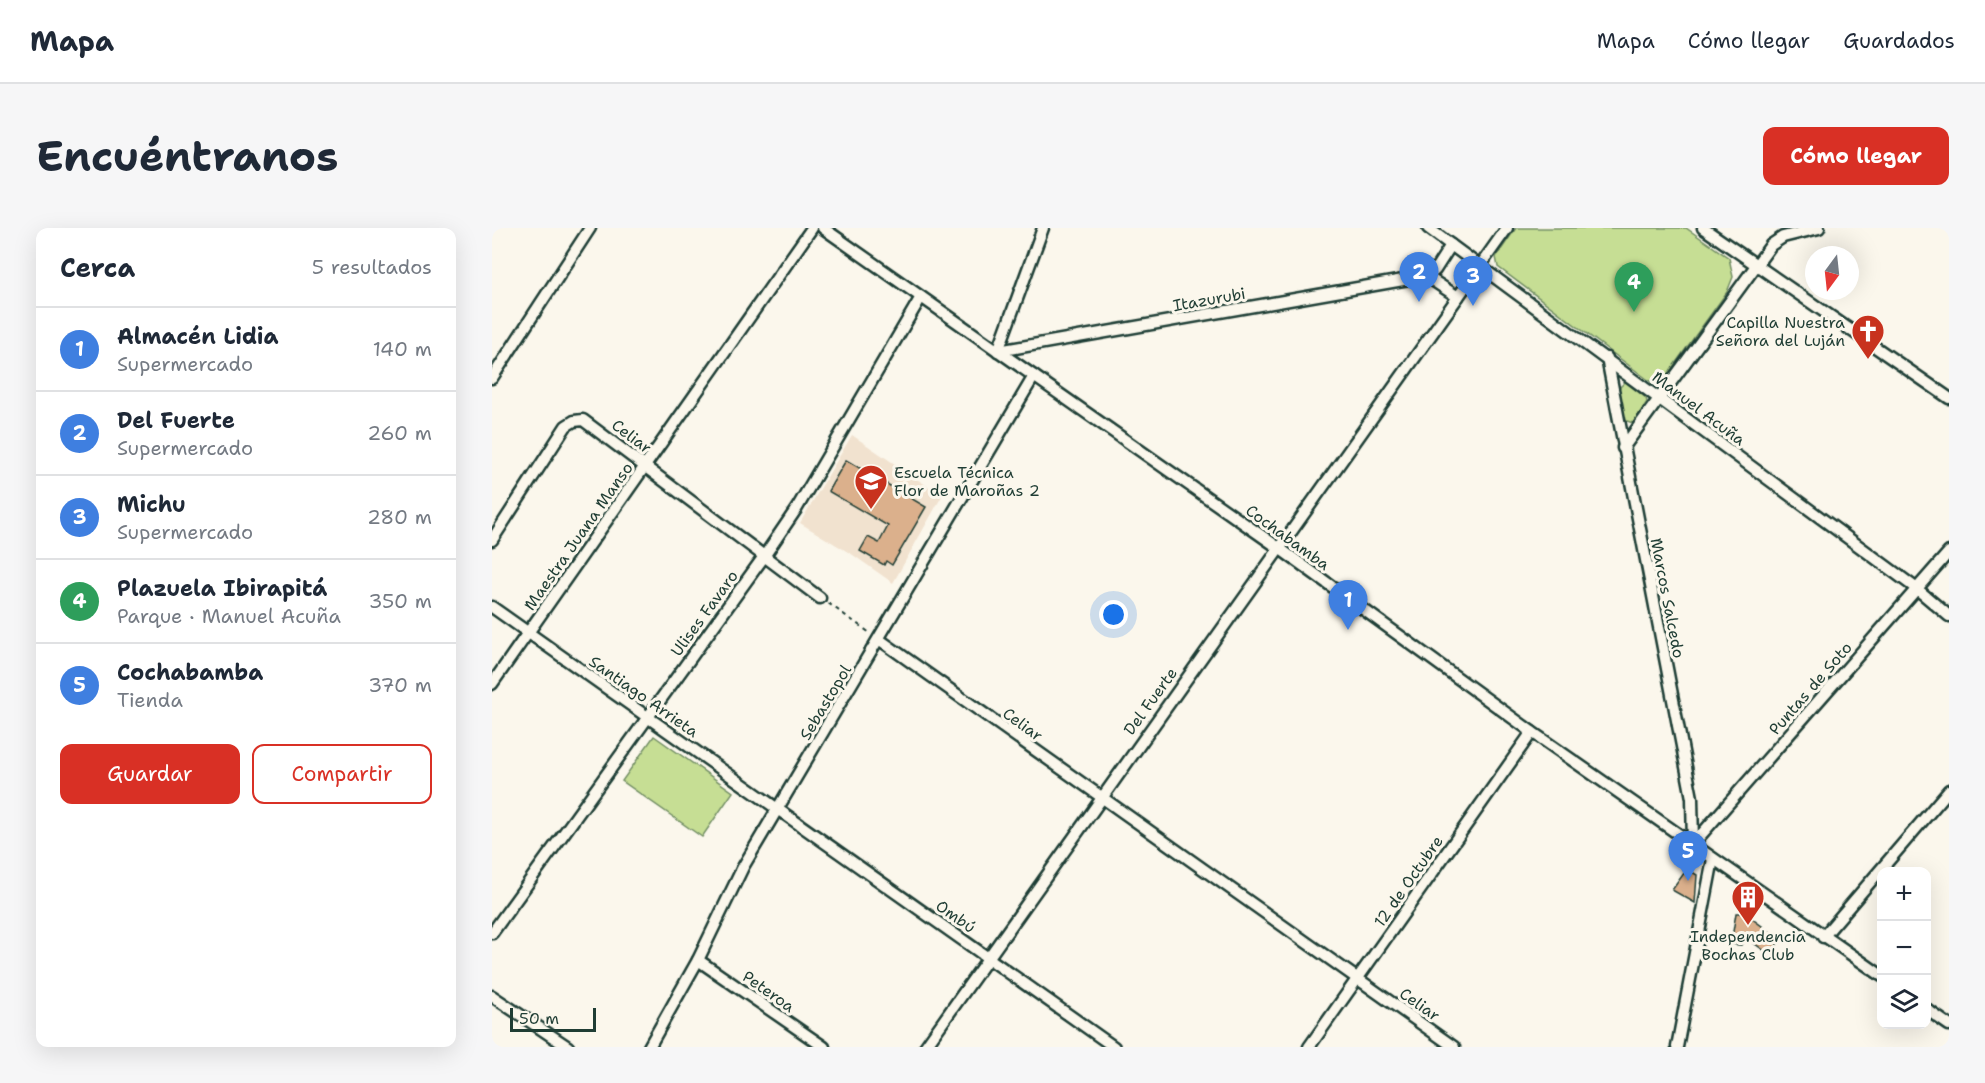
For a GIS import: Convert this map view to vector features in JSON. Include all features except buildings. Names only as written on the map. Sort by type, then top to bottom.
[{"type":"street","points":[[492,378],[590,228]]},
{"type":"street","name":"Maestra Juana Manso","points":[[492,684],[812,228]]},
{"type":"street","points":[[998,351],[1043,228]]},
{"type":"street","name":"Manuel Acuña","points":[[1428,228],[1917,589],[1949,616]]},
{"type":"street","name":"Del Fuerte","points":[[925,1047],[1100,797],[1507,228]]},
{"type":"street","points":[[1703,228],[1949,398]]},
{"type":"street","points":[[1623,448],[1755,265],[1778,239],[1819,228]]},
{"type":"street","name":"Cochabamba","points":[[825,229],[1880,975]]},
{"type":"street","points":[[1451,245],[1435,270],[1426,276],[1458,297]]},
{"type":"street","name":"Itazurubi","points":[[998,351],[1426,276]]},
{"type":"street","name":"Ulises Favaro","points":[[492,933],[765,555],[796,508],[921,297]]},
{"type":"street","name":"Marcos Salcedo","points":[[1606,358],[1692,798],[1693,844]]},
{"type":"street","name":"Sebastopol","points":[[650,1047],[698,960],[743,867],[780,809],[1034,376]]},
{"type":"street","name":"Celiar","points":[[492,540],[566,426],[579,420],[587,422],[820,598]]},
{"type":"street","name":"Puntas de Soto","points":[[1693,844],[1949,552]]},
{"type":"street","name":"Santiago Arrieta","points":[[492,607],[780,809]]},
{"type":"street","name":"Celiar","points":[[880,640],[1454,1047]]},
{"type":"street","name":"12 de Octubre","points":[[1309,1047],[1533,732]]},
{"type":"street","points":[[1823,937],[1949,790]]},
{"type":"street","name":"Ombú","points":[[780,809],[1114,1047]]},
{"type":"street","points":[[1677,1047],[1713,859]]},
{"type":"street","name":"Peteroa","points":[[698,960],[824,1047]]},
{"type":"street","points":[[492,996],[567,1047]]},
{"type":"street","points":[[1931,1012],[1949,1025]]},
{"type":"path","points":[[820,598],[880,640]]},
{"type":"shaded area","name":"Escuela Técnica Flor de Maroñas 2","points":[[852,435],[942,496],[893,583],[853,555],[800,523]]},
{"type":"green space","points":[[1516,228],[1686,228],[1729,258],[1733,277],[1727,292],[1664,379],[1651,382],[1498,267],[1496,257]]},
{"type":"green space","points":[[1625,382],[1646,398],[1647,402],[1633,423],[1624,420],[1619,388]]},
{"type":"green space","points":[[654,736],[733,792],[702,837],[622,781]]},
{"type":"place","name":"Del Fuerte","points":[[1419,302]]},
{"type":"place","name":"Michu","points":[[1473,306]]},
{"type":"place","name":"Plazuela Ibirapitá","points":[[1634,312]]},
{"type":"place","name":"Capilla Nuestra Señora del Luján","points":[[1868,360]]},
{"type":"place","name":"Escuela Técnica Flor de Maroñas 2","points":[[871,510]]},
{"type":"place","name":"Almacén Lidia","points":[[1348,630]]},
{"type":"place","name":"Cochabamba","points":[[1688,881]]},
{"type":"place","name":"Independencia Bochas Club","points":[[1748,926]]}]
